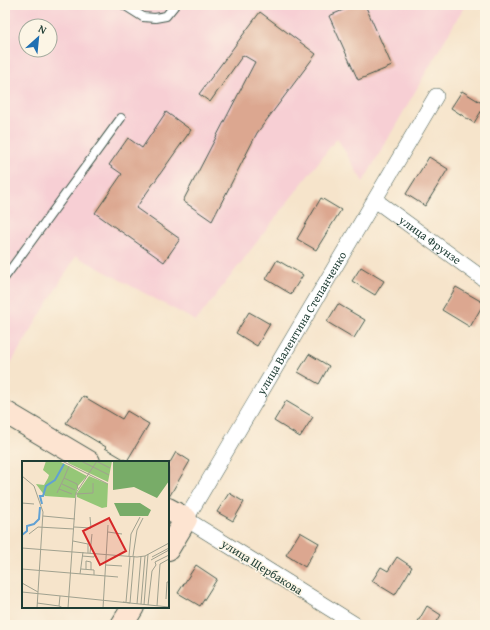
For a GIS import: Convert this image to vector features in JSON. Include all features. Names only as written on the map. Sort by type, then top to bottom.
[{"type":"street","name":"улица Валентина Степанченко","points":[[169,545],[177,514],[375,200],[436,96]]},
{"type":"street","name":"улица Фрунзе","points":[[375,200],[485,280]]},
{"type":"street","points":[[8,416],[87,461]]},
{"type":"street","name":"улица Щербакова","points":[[177,514],[356,625]]},
{"type":"street","points":[[122,625],[132,608]]},
{"type":"lane","points":[[124,5],[142,16],[155,18],[166,16],[175,5]]},
{"type":"lane","points":[[5,277],[121,118]]},
{"type":"shaded area","points":[[5,5],[465,5],[363,182],[337,138],[196,321],[76,256],[5,373]]},
{"type":"building","points":[[355,5],[365,5],[392,66],[358,80],[329,16]]},
{"type":"building","points":[[260,12],[316,54],[257,133],[212,221],[183,201],[255,62],[243,55],[210,102],[199,94]]},
{"type":"building","points":[[462,91],[485,105],[474,123],[451,108]]},
{"type":"building","points":[[166,112],[191,130],[136,208],[180,239],[164,262],[95,213],[122,174],[109,165],[128,138],[142,148]]},
{"type":"building","points":[[429,157],[448,169],[425,206],[406,194]]},
{"type":"building","points":[[321,198],[341,210],[316,250],[297,239]]},
{"type":"building","points":[[277,260],[303,275],[291,294],[266,279]]},
{"type":"building","points":[[361,267],[384,281],[375,295],[352,281]]},
{"type":"building","points":[[456,287],[484,303],[470,327],[442,310]]},
{"type":"building","points":[[338,304],[365,320],[354,338],[327,322]]},
{"type":"building","points":[[249,312],[270,324],[257,346],[236,333]]},
{"type":"building","points":[[309,354],[329,366],[319,384],[298,372]]},
{"type":"building","points":[[83,396],[122,419],[127,411],[149,424],[127,461],[66,423]]},
{"type":"building","points":[[286,401],[313,417],[300,437],[274,421]]},
{"type":"building","points":[[176,452],[190,461],[169,497],[169,464]]},
{"type":"building","points":[[229,493],[244,502],[233,521],[217,512]]},
{"type":"building","points":[[300,532],[319,543],[305,567],[286,555]]},
{"type":"building","points":[[397,557],[412,567],[395,595],[372,581],[381,567],[388,571]]},
{"type":"building","points":[[196,565],[217,579],[200,606],[178,593]]},
{"type":"building","points":[[427,606],[441,615],[435,625],[416,625]]}]
